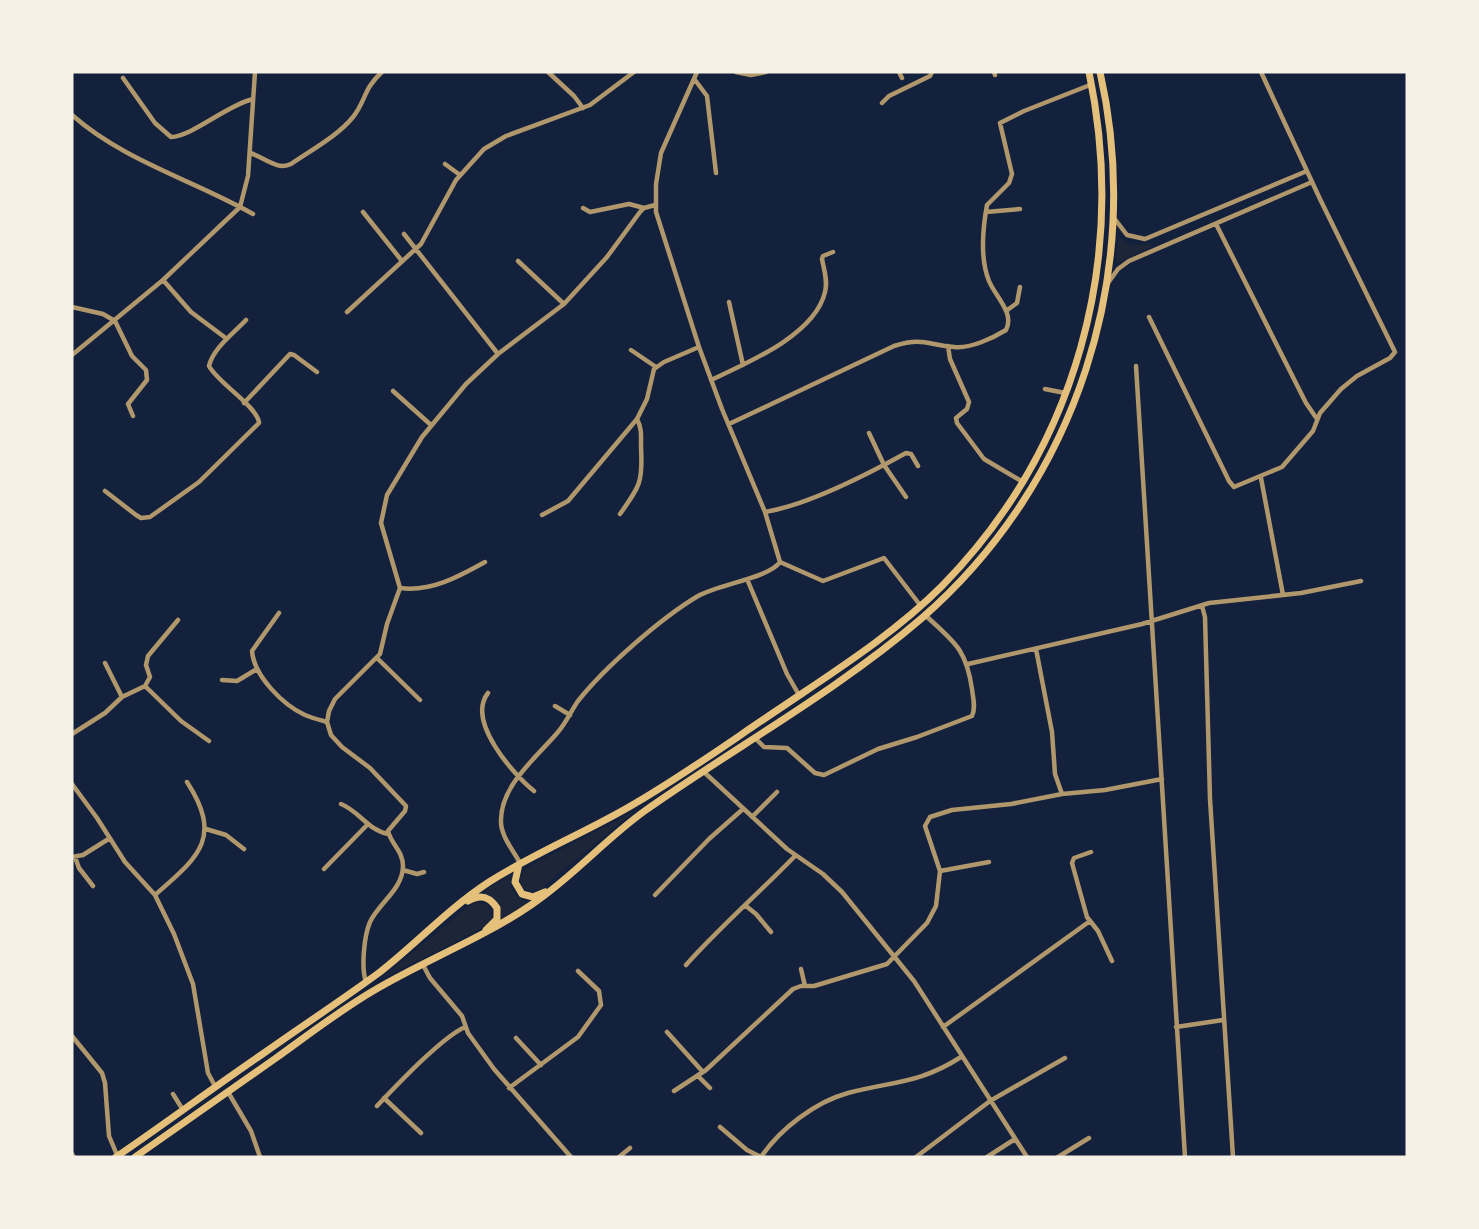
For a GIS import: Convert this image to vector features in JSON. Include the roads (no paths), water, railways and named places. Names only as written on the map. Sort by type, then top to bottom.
[{"type":"main road","points":[[117,1157],[366,982],[469,896],[520,863],[640,800],[859,653],[920,605],[972,553],[1010,504],[1051,429],[1066,393],[1085,333],[1097,282],[1103,195],[1101,151],[1089,72]]},
{"type":"main road","points":[[135,1157],[369,993],[513,918],[558,885],[635,818],[866,662],[925,615],[980,560],[1012,519],[1041,474],[1078,396],[1094,349],[1108,284],[1114,218],[1113,150],[1100,72]]},
{"type":"main road","points":[[520,863],[515,882],[522,894],[533,897],[558,885]]},
{"type":"main road","points":[[445,916],[480,896],[488,898],[497,908],[497,919],[492,926],[462,946]]},
{"type":"street","points":[[72,355],[163,280],[240,207],[246,190],[255,72]]},
{"type":"street","points":[[250,153],[278,167],[287,167],[347,124],[369,85],[382,72]]},
{"type":"street","points":[[548,72],[583,108]]},
{"type":"street","points":[[347,312],[416,250],[460,174],[484,149],[599,100],[634,72]]},
{"type":"street","points":[[697,72],[661,153],[655,205],[658,222],[699,347],[765,512],[780,562],[823,581],[884,558],[920,605]]},
{"type":"street","points":[[736,72],[751,75],[766,72]]},
{"type":"street","points":[[899,72],[902,78]]},
{"type":"street","points":[[882,103],[889,96],[930,76],[932,72]]},
{"type":"street","points":[[1149,317],[1231,485],[1238,486],[1261,478],[1286,464],[1313,431],[1325,406],[1341,389],[1357,376],[1390,358],[1395,352],[1261,72]]},
{"type":"street","points":[[123,78],[155,123],[172,137],[184,134],[242,102],[253,99]]},
{"type":"street","points":[[695,80],[707,96],[716,173]]},
{"type":"street","points":[[729,425],[894,346],[914,341],[965,347],[1001,333],[1008,326],[1006,311],[985,270],[986,212],[989,201],[1012,178],[1010,160],[1000,127],[1002,121],[1091,84]]},
{"type":"street","points":[[72,115],[108,142],[253,214]]},
{"type":"street","points":[[445,164],[460,174]]},
{"type":"street","points":[[1114,218],[1126,235],[1145,239],[1307,171]]},
{"type":"street","points":[[1108,284],[1118,269],[1129,261],[1312,182]]},
{"type":"street","points":[[583,208],[590,212],[629,204],[644,208],[655,205]]},
{"type":"street","points":[[388,834],[390,827],[406,809],[405,802],[370,768],[342,747],[331,735],[327,722],[328,711],[335,699],[377,658],[400,588],[382,528],[382,511],[395,481],[431,425],[466,384],[498,354],[564,304],[607,257],[644,208]]},
{"type":"street","points":[[986,212],[1020,209]]},
{"type":"street","points":[[363,212],[402,261]]},
{"type":"street","points":[[1216,224],[1306,403],[1317,419]]},
{"type":"street","points":[[404,234],[498,354]]},
{"type":"street","points":[[711,380],[777,346],[813,315],[826,288],[822,259],[833,252]]},
{"type":"street","points":[[518,261],[564,304]]},
{"type":"street","points":[[163,280],[191,312],[227,339]]},
{"type":"street","points":[[1006,311],[1017,303],[1020,287]]},
{"type":"street","points":[[729,302],[743,365]]},
{"type":"street","points":[[72,307],[103,314],[116,321],[132,356],[148,374],[147,380],[128,404],[132,416]]},
{"type":"street","points":[[105,491],[141,518],[150,517],[199,482],[259,423],[258,416],[209,366],[210,360],[246,320]]},
{"type":"street","points":[[948,346],[950,359],[969,402],[967,409],[956,418],[957,423],[984,459],[1023,482]]},
{"type":"street","points":[[542,515],[568,500],[637,419],[656,367],[699,347]]},
{"type":"street","points":[[631,350],[656,367]]},
{"type":"street","points":[[244,403],[290,354],[317,372]]},
{"type":"street","points":[[1136,366],[1185,1157]]},
{"type":"street","points":[[1045,389],[1066,393]]},
{"type":"street","points":[[393,391],[431,425]]},
{"type":"street","points":[[620,514],[641,480],[641,427],[637,419]]},
{"type":"street","points":[[869,433],[884,465],[906,497]]},
{"type":"street","points":[[765,512],[786,508],[909,453],[918,466]]},
{"type":"street","points":[[1261,478],[1283,595]]},
{"type":"street","points":[[400,588],[418,589],[448,581],[485,562]]},
{"type":"street","points":[[520,863],[503,833],[500,820],[503,805],[517,777],[564,725],[578,702],[598,680],[672,613],[709,590],[772,570],[780,562]]},
{"type":"street","points":[[747,579],[787,674],[799,695]]},
{"type":"street","points":[[968,664],[1152,621],[1202,606],[1361,581]]},
{"type":"street","points":[[1202,606],[1205,617],[1210,799],[1233,1157]]},
{"type":"street","points":[[279,613],[252,651],[257,669],[294,708],[306,716],[327,722]]},
{"type":"street","points":[[755,738],[764,747],[787,748],[815,773],[824,775],[878,749],[972,716],[975,709],[968,664],[953,641],[925,615]]},
{"type":"street","points":[[72,734],[105,713],[122,697],[145,685],[150,677],[146,665],[148,656],[178,620]]},
{"type":"street","points":[[1036,649],[1052,732],[1055,774],[1062,794]]},
{"type":"street","points":[[377,658],[420,700]]},
{"type":"street","points":[[105,663],[122,697]]},
{"type":"street","points":[[222,680],[237,681],[257,669]]},
{"type":"street","points":[[145,685],[181,721],[209,741]]},
{"type":"street","points":[[488,693],[482,706],[485,726],[517,777],[534,791]]},
{"type":"street","points":[[555,706],[570,715]]},
{"type":"street","points":[[703,771],[795,856],[823,874],[837,887],[914,981],[1027,1157]]},
{"type":"street","points":[[674,1091],[700,1074],[793,989],[814,986],[880,967],[895,957],[932,915],[938,894],[940,872],[925,826],[930,817],[952,810],[1011,804],[1162,779]]},
{"type":"street","points":[[155,895],[191,862],[202,844],[206,830],[198,802],[187,782]]},
{"type":"street","points":[[72,784],[125,862],[155,895],[191,976],[208,1073],[215,1087]]},
{"type":"street","points":[[752,817],[777,792]]},
{"type":"street","points":[[341,804],[351,808],[377,831],[388,834],[401,854],[403,870],[387,900],[370,923],[363,967],[366,982]]},
{"type":"street","points":[[655,895],[709,839],[743,809]]},
{"type":"street","points":[[324,869],[368,824]]},
{"type":"street","points":[[206,830],[226,835],[244,849]]},
{"type":"street","points":[[93,886],[73,857],[87,853],[110,838]]},
{"type":"street","points":[[1091,852],[1072,860],[1085,911],[1112,961]]},
{"type":"street","points":[[686,965],[795,856]]},
{"type":"street","points":[[940,872],[989,862]]},
{"type":"street","points":[[403,870],[418,874],[424,872]]},
{"type":"street","points":[[746,906],[771,932]]},
{"type":"street","points":[[943,1027],[1090,921]]},
{"type":"street","points":[[423,965],[430,978],[462,1016],[465,1027],[509,1088],[571,1157]]},
{"type":"street","points":[[802,969],[805,986]]},
{"type":"street","points":[[509,1088],[578,1037],[601,1005],[599,991],[578,971]]},
{"type":"street","points":[[1176,1027],[1224,1020]]},
{"type":"street","points":[[377,1106],[429,1056],[465,1027]]},
{"type":"street","points":[[667,1032],[710,1088]]},
{"type":"street","points":[[72,1037],[102,1073],[109,1136],[117,1157]]},
{"type":"street","points":[[516,1038],[541,1065]]},
{"type":"street","points":[[720,1127],[747,1150],[762,1157],[800,1117],[828,1101],[847,1093],[916,1080],[961,1057]]},
{"type":"street","points":[[916,1157],[990,1101],[1065,1058]]},
{"type":"street","points":[[228,1091],[251,1131],[260,1157]]},
{"type":"street","points":[[173,1094],[183,1110]]},
{"type":"street","points":[[384,1098],[421,1133]]},
{"type":"street","points":[[1058,1157],[1089,1138]]},
{"type":"street","points":[[987,1157],[1015,1139]]},
{"type":"street","points":[[619,1157],[630,1148]]}]
